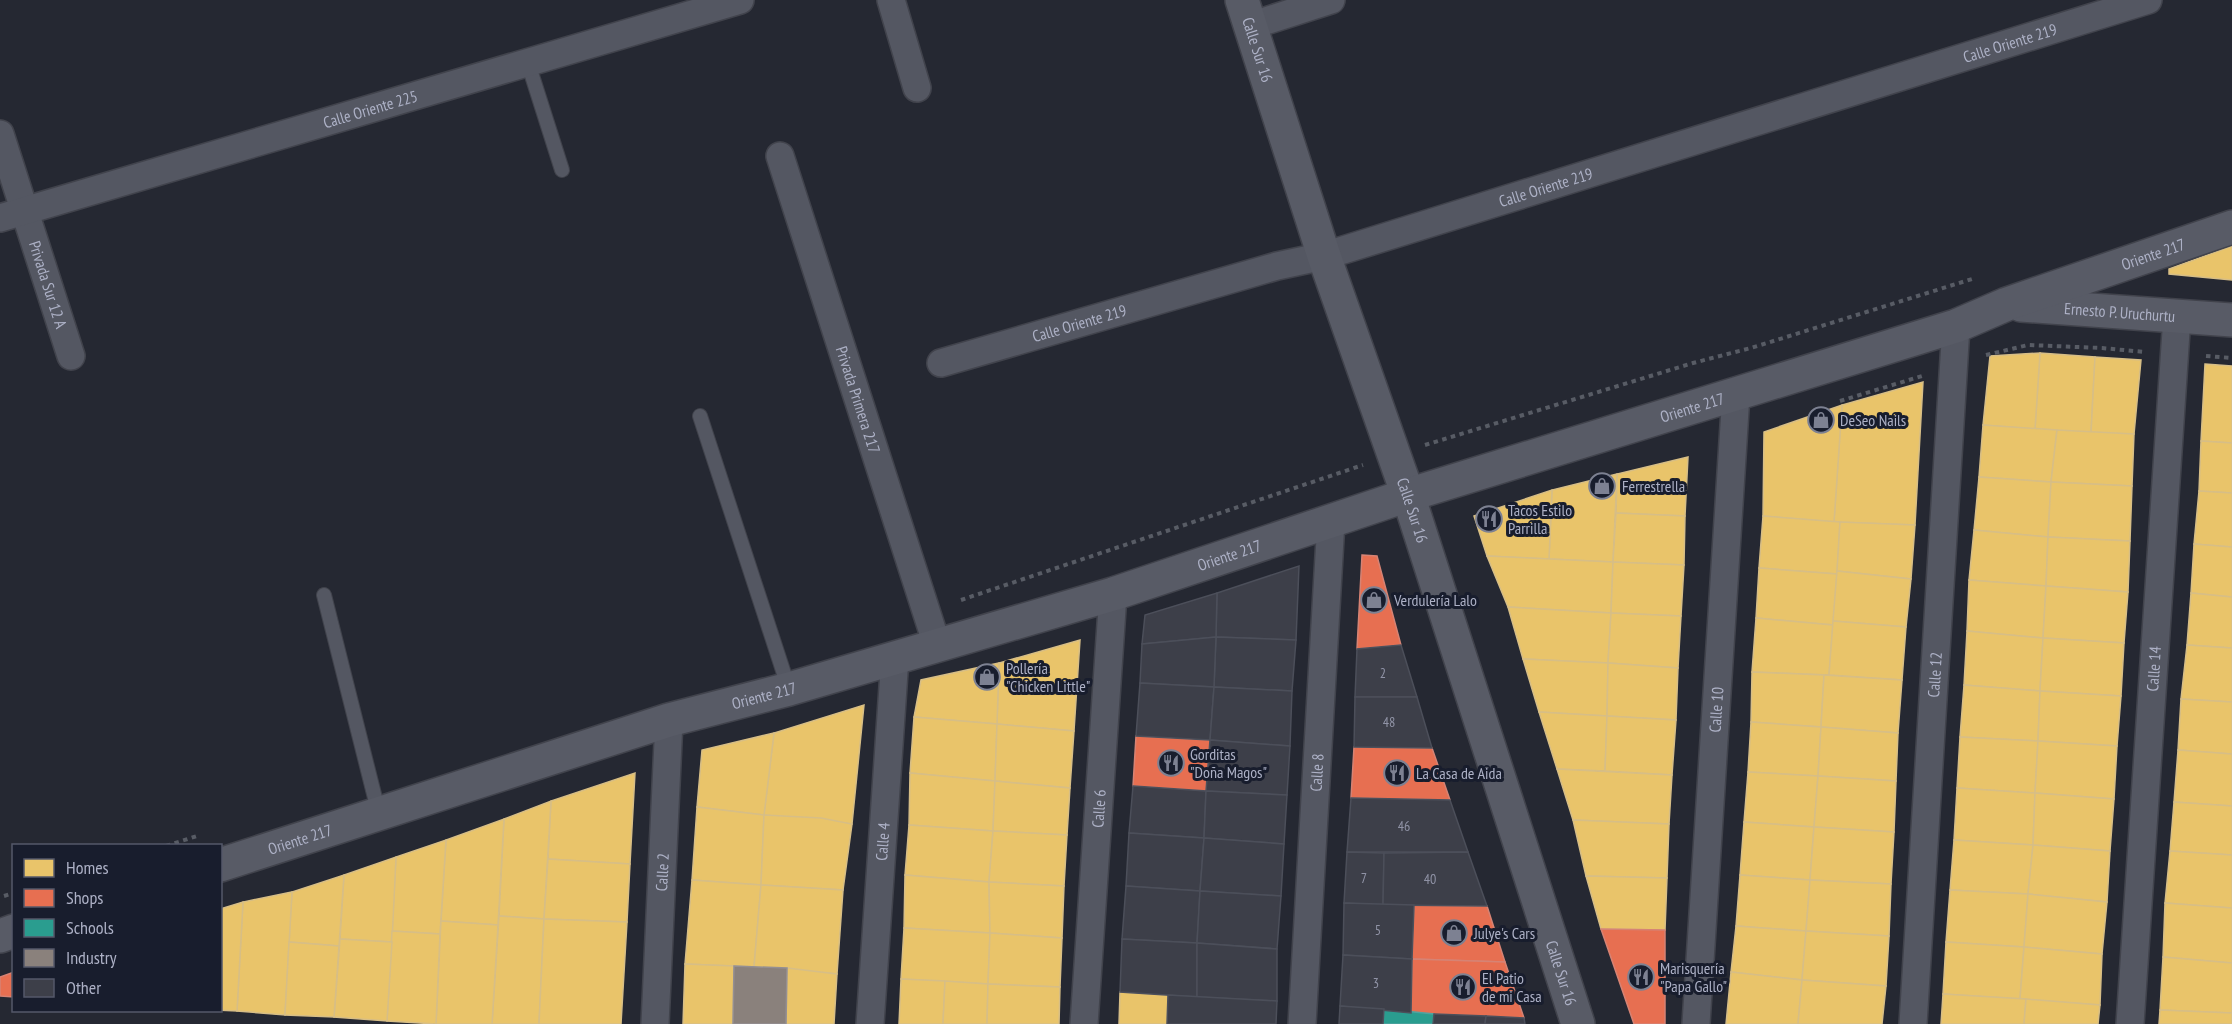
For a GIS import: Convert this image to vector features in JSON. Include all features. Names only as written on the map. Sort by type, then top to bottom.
[{"type":"street","name":"Calle Oriente 225","points":[[13,215],[740,0]]},
{"type":"street","points":[[891,0],[917,88]]},
{"type":"street","points":[[1246,13],[1331,0]]},
{"type":"street","name":"Calle Oriente 219","points":[[941,363],[1277,266],[1324,256],[2148,0]]},
{"type":"street","name":"Calle Sur 16","points":[[1246,13],[1324,256],[1408,495],[1578,1024]]},
{"type":"street","name":"Privada Sur 12 A","points":[[0,134],[13,215],[71,356]]},
{"type":"street","name":"Privada Primera 217","points":[[780,156],[937,645]]},
{"type":"street","name":"Oriente 217","points":[[222,864],[669,720],[789,689],[1113,594],[1408,495],[1956,326],[2007,304],[2232,227]]},
{"type":"street","name":"Ernesto P. Uruchurtu","points":[[2007,304],[2232,320]]},
{"type":"street","name":"Calle 14","points":[[2130,1024],[2177,316]]},
{"type":"street","name":"Calle 12","points":[[1913,1024],[1956,326]]},
{"type":"street","name":"Calle 10","points":[[1695,1024],[1736,394]]},
{"type":"street","name":"Calle 8","points":[[1302,1024],[1331,521]]},
{"type":"street","name":"Calle 6","points":[[1084,1024],[1113,594]]},
{"type":"street","name":"Calle 4","points":[[870,1024],[896,657]]},
{"type":"street","name":"Calle 2","points":[[655,1024],[669,720]]},
{"type":"lane","points":[[528,63],[562,170]]},
{"type":"lane","points":[[700,416],[789,689]]},
{"type":"lane","points":[[324,595],[379,814]]},
{"type":"path","points":[[927,612],[1394,455],[1976,278]]},
{"type":"path","points":[[172,844],[201,835]]},
{"type":"building: Homes","points":[[2232,246],[2232,280],[2169,274],[2169,269]]},
{"type":"building: Homes","points":[[2040,353],[2095,357],[2091,433],[2035,429]]},
{"type":"building: Homes","points":[[2040,353],[2035,429],[1983,425],[1990,356]]},
{"type":"building: Homes","points":[[2095,357],[2141,360],[2134,434],[2091,433]]},
{"type":"building: Homes","points":[[2205,364],[2232,366],[2232,443],[2201,441]]},
{"type":"building: Homes","points":[[1923,382],[1915,525],[1834,522],[1842,405]]},
{"type":"building: Homes","points":[[1842,405],[1834,522],[1763,516],[1764,432]]},
{"type":"building: Homes","points":[[1983,425],[2057,430],[2051,482],[1979,477]]},
{"type":"building: Homes","points":[[2057,430],[2134,434],[2132,486],[2051,482]]},
{"type":"building: Homes","points":[[2201,441],[2232,443],[2232,493],[2199,491]]},
{"type":"building: Homes","points":[[1688,457],[1685,516],[1616,513],[1617,474]]},
{"type":"building: Homes","points":[[1617,474],[1613,562],[1549,559],[1552,490]]},
{"type":"building: Homes","points":[[1979,477],[2051,482],[2048,537],[1974,530]]},
{"type":"building: Homes","points":[[2051,482],[2132,486],[2130,541],[2048,537]]},
{"type":"building: Homes","points":[[1552,490],[1549,559],[1487,556],[1474,516]]},
{"type":"building: Homes","points":[[2199,491],[2232,493],[2232,547],[2194,544]]},
{"type":"building: Homes","points":[[1616,513],[1685,516],[1684,565],[1613,562]]},
{"type":"building: Homes","points":[[1763,516],[1840,522],[1837,574],[1759,568]]},
{"type":"building: Homes","points":[[1840,522],[1915,525],[1911,579],[1837,571]]},
{"type":"building: Homes","points":[[1974,530],[2048,537],[2046,586],[1969,580]]},
{"type":"building: Homes","points":[[2048,537],[2130,541],[2128,592],[2046,586]]},
{"type":"building: Homes","points":[[2194,544],[2232,547],[2232,597],[2191,593]]},
{"type":"building: Homes","points":[[1487,556],[1613,562],[1611,613],[1508,607]]},
{"type":"building: Homes","points":[[1613,562],[1684,565],[1681,616],[1611,613]]},
{"type":"building: Homes","points":[[1759,568],[1837,574],[1833,625],[1756,618]]},
{"type":"building: Homes","points":[[1837,571],[1911,579],[1906,627],[1833,621]]},
{"type":"building: Homes","points":[[1969,580],[2046,586],[2043,638],[1967,631]]},
{"type":"building: Homes","points":[[2046,586],[2128,592],[2124,643],[2043,638]]},
{"type":"building: Homes","points":[[2191,593],[2232,597],[2232,648],[2187,645]]},
{"type":"building: Homes","points":[[1508,607],[1611,613],[1608,663],[1523,659]]},
{"type":"building: Homes","points":[[1611,613],[1681,616],[1678,668],[1608,663]]},
{"type":"building: Homes","points":[[1756,618],[1833,625],[1829,675],[1752,672]]},
{"type":"building: Homes","points":[[1833,621],[1906,627],[1902,680],[1829,675]]},
{"type":"building: Homes","points":[[1967,631],[2043,638],[2040,691],[1964,685]]},
{"type":"building: Homes","points":[[2043,638],[2124,643],[2121,696],[2040,691]]},
{"type":"building: Homes","points":[[1080,640],[1074,731],[997,724],[999,663]]},
{"type":"building: Homes","points":[[2187,645],[2232,648],[2232,702],[2181,699]]},
{"type":"building: Homes","points":[[1523,659],[1608,663],[1607,716],[1539,712]]},
{"type":"building: Homes","points":[[999,663],[997,724],[914,717],[921,680]]},
{"type":"building: Homes","points":[[1608,663],[1678,668],[1676,720],[1607,716]]},
{"type":"building: Homes","points":[[1752,672],[1824,675],[1821,727],[1751,722]]},
{"type":"building: Homes","points":[[1824,675],[1902,680],[1898,733],[1821,727]]},
{"type":"building: Homes","points":[[1964,685],[2040,691],[2038,741],[1960,737]]},
{"type":"building: Homes","points":[[2040,691],[2121,696],[2117,746],[2038,741]]},
{"type":"building: Homes","points":[[2181,699],[2232,702],[2232,754],[2178,750]]},
{"type":"building: Homes","points":[[864,705],[852,824],[764,815],[774,733]]},
{"type":"building: Homes","points":[[1539,712],[1607,716],[1605,771],[1557,769]]},
{"type":"building: Homes","points":[[1607,716],[1676,720],[1672,775],[1605,771]]},
{"type":"building: Homes","points":[[914,717],[997,724],[995,781],[910,773]]},
{"type":"building: Homes","points":[[1751,722],[1821,727],[1818,776],[1748,772]]},
{"type":"building: Homes","points":[[997,724],[1074,731],[1070,788],[995,781]]},
{"type":"building: Homes","points":[[1821,727],[1898,733],[1896,781],[1818,776]]},
{"type":"building: Homes","points":[[774,733],[764,815],[697,807],[702,750]]},
{"type":"building: Homes","points":[[1960,737],[2038,741],[2035,793],[1957,788]]},
{"type":"building: Homes","points":[[2038,741],[2117,746],[2114,799],[2035,793]]},
{"type":"building: Homes","points":[[2178,750],[2232,754],[2232,806],[2174,802]]},
{"type":"building: Homes","points":[[1557,769],[1672,775],[1669,824],[1573,820]]},
{"type":"building: Homes","points":[[1748,772],[1818,776],[1814,827],[1744,822]]},
{"type":"building: Homes","points":[[635,773],[630,864],[548,859],[551,801]]},
{"type":"building: Homes","points":[[910,773],[995,781],[993,831],[909,825]]},
{"type":"building: Homes","points":[[1818,776],[1896,781],[1894,832],[1814,827]]},
{"type":"building: Homes","points":[[995,781],[1070,788],[1067,835],[993,831]]},
{"type":"building: Homes","points":[[1957,788],[2035,793],[2033,845],[1954,840]]},
{"type":"building: Homes","points":[[2035,793],[2114,799],[2110,851],[2033,845]]},
{"type":"building: Homes","points":[[551,801],[544,919],[499,916],[504,819]]},
{"type":"building: Homes","points":[[2174,802],[2232,806],[2232,855],[2170,851]]},
{"type":"building: Homes","points":[[697,807],[764,815],[761,885],[692,880]]},
{"type":"building: Homes","points":[[764,815],[821,818],[852,824],[843,890],[761,885]]},
{"type":"building: Homes","points":[[504,819],[498,925],[441,921],[446,840]]},
{"type":"building: Homes","points":[[1573,820],[1669,824],[1667,878],[1586,876]]},
{"type":"building: Homes","points":[[1744,822],[1814,827],[1810,880],[1740,875]]},
{"type":"building: Homes","points":[[909,825],[993,831],[989,882],[905,875]]},
{"type":"building: Homes","points":[[1814,827],[1894,832],[1891,884],[1810,880]]},
{"type":"building: Homes","points":[[993,831],[1067,835],[1064,886],[989,882]]},
{"type":"building: Homes","points":[[446,840],[440,934],[392,931],[396,857]]},
{"type":"building: Homes","points":[[1954,840],[2033,845],[2028,894],[1950,890]]},
{"type":"building: Homes","points":[[2033,845],[2110,851],[2107,902],[2028,894]]},
{"type":"building: Homes","points":[[2170,851],[2232,855],[2232,908],[2165,903]]},
{"type":"building: Homes","points":[[396,857],[392,942],[340,939],[344,875]]},
{"type":"building: Homes","points":[[548,859],[630,864],[627,922],[544,919]]},
{"type":"building: Homes","points":[[344,875],[339,946],[289,942],[292,892]]},
{"type":"building: Homes","points":[[905,875],[989,882],[990,933],[904,928]]},
{"type":"building: Homes","points":[[1740,875],[1810,880],[1806,931],[1736,926]]},
{"type":"building: Homes","points":[[1586,876],[1667,878],[1665,930],[1601,929]]},
{"type":"building: Homes","points":[[692,880],[761,885],[754,967],[685,964]]},
{"type":"building: Homes","points":[[1810,880],[1891,884],[1889,936],[1806,931]]},
{"type":"building: Homes","points":[[989,882],[1064,886],[1062,938],[990,933]]},
{"type":"building: Homes","points":[[761,885],[843,890],[837,974],[754,967]]},
{"type":"building: Homes","points":[[1950,890],[2028,894],[2024,947],[1946,942]]},
{"type":"building: Homes","points":[[292,892],[285,1015],[237,1011],[243,902]]},
{"type":"building: Homes","points":[[2028,894],[2107,902],[2102,954],[2024,947]]},
{"type":"building: Homes","points":[[243,902],[237,1011],[222,1010],[222,908]]},
{"type":"building: Homes","points":[[2165,903],[2232,908],[2232,963],[2163,957]]},
{"type":"building: Homes","points":[[499,916],[544,919],[539,1024],[492,1024]]},
{"type":"building: Homes","points":[[544,919],[627,922],[621,1024],[539,1024]]},
{"type":"building: Homes","points":[[441,921],[498,925],[492,1024],[436,1024]]},
{"type":"building: Homes","points":[[1736,926],[1806,931],[1802,980],[1731,972]]},
{"type":"building: Homes","points":[[904,928],[990,933],[988,984],[901,979]]},
{"type":"building: Homes","points":[[392,931],[440,934],[436,1024],[387,1021]]},
{"type":"building: Homes","points":[[1806,931],[1889,936],[1886,986],[1802,980]]},
{"type":"building: Homes","points":[[990,933],[1062,938],[1060,987],[988,984]]},
{"type":"building: Homes","points":[[340,939],[392,942],[387,1021],[334,1017]]},
{"type":"building: Homes","points":[[289,942],[339,946],[334,1017],[285,1015]]},
{"type":"building: Homes","points":[[1946,942],[2024,947],[2020,999],[1943,994]]},
{"type":"building: Homes","points":[[2024,947],[2102,954],[2100,1005],[2020,999]]},
{"type":"building: Homes","points":[[2163,957],[2232,963],[2232,1013],[2160,1010]]},
{"type":"building: Homes","points":[[685,964],[734,966],[733,1024],[683,1024]]},
{"type":"building: Homes","points":[[787,968],[837,974],[834,1024],[786,1024]]},
{"type":"building: Homes","points":[[1731,972],[1802,980],[1798,1024],[1726,1024]]},
{"type":"building: Homes","points":[[901,979],[945,981],[943,1024],[899,1024]]},
{"type":"building: Homes","points":[[1802,980],[1886,986],[1882,1024],[1798,1024]]},
{"type":"building: Homes","points":[[945,981],[988,984],[987,1024],[943,1024]]},
{"type":"building: Homes","points":[[988,984],[1060,987],[1059,1024],[987,1024]]},
{"type":"building: Homes","points":[[1120,992],[1168,995],[1167,1024],[1119,1024]]},
{"type":"building: Homes","points":[[1943,994],[2026,999],[2024,1024],[1941,1024]]},
{"type":"building: Homes","points":[[2026,999],[2100,1005],[2098,1024],[2024,1024]]},
{"type":"building: Homes","points":[[2160,1010],[2232,1013],[2232,1024],[2159,1024]]},
{"type":"building: Shops","name":"Verdulería Lalo","points":[[1362,555],[1377,556],[1401,645],[1357,649]]},
{"type":"building: Shops","name":"Gorditas \"Doña Magos\"","points":[[1136,736],[1210,740],[1206,791],[1133,786]]},
{"type":"building: Shops","name":"La Casa de Aida","points":[[1354,747],[1432,748],[1450,800],[1351,798]]},
{"type":"building: Shops","name":"Julye's Cars","points":[[1414,905],[1487,906],[1505,962],[1412,959]]},
{"type":"building: Shops","name":"Marisquería \"Papa Gallo\"","points":[[1601,929],[1665,930],[1665,1024],[1634,1024]]},
{"type":"building: Shops","name":"El Patio de mi Casa","points":[[1412,959],[1505,962],[1524,1018],[1411,1013]]},
{"type":"building: Shops","points":[[12,973],[12,997],[0,996],[0,977]]},
{"type":"building: Schools","points":[[1384,1009],[1434,1014],[1433,1024],[1383,1024]]},
{"type":"building: Industry","points":[[734,966],[787,968],[786,1024],[733,1024]]},
{"type":"building: Other","points":[[1299,566],[1296,640],[1216,637],[1217,593]]},
{"type":"building: Other","points":[[1217,593],[1216,637],[1142,644],[1145,615]]},
{"type":"building: Other","points":[[1216,637],[1296,640],[1292,691],[1214,687]]},
{"type":"building: Other","points":[[1216,637],[1214,687],[1140,683],[1142,644]]},
{"type":"building: Other","points":[[1401,645],[1417,697],[1355,697],[1357,649]]},
{"type":"building: Other","points":[[1140,683],[1214,687],[1210,740],[1136,736]]},
{"type":"building: Other","points":[[1214,687],[1292,691],[1290,746],[1210,740]]},
{"type":"building: Other","points":[[1355,697],[1417,697],[1432,748],[1354,747]]},
{"type":"building: Other","points":[[1210,740],[1290,746],[1287,795],[1206,791]]},
{"type":"building: Other","points":[[1133,786],[1206,791],[1204,838],[1129,833]]},
{"type":"building: Other","points":[[1206,791],[1287,795],[1284,844],[1204,838]]},
{"type":"building: Other","points":[[1351,798],[1450,800],[1468,852],[1347,852]]},
{"type":"building: Other","points":[[1129,833],[1204,838],[1200,891],[1126,886]]},
{"type":"building: Other","points":[[1204,838],[1284,844],[1281,896],[1200,891]]},
{"type":"building: Other","points":[[1347,852],[1384,853],[1383,905],[1344,903]]},
{"type":"building: Other","points":[[1468,852],[1487,906],[1383,905],[1384,853]]},
{"type":"building: Other","points":[[1126,886],[1200,891],[1197,943],[1122,939]]},
{"type":"building: Other","points":[[1200,891],[1281,896],[1277,949],[1197,943]]},
{"type":"building: Other","points":[[1344,903],[1414,905],[1412,959],[1343,955]]},
{"type":"building: Other","points":[[1122,939],[1197,943],[1197,997],[1120,992]]},
{"type":"building: Other","points":[[1197,943],[1277,949],[1277,1001],[1197,997]]},
{"type":"building: Other","points":[[1343,955],[1412,959],[1411,1013],[1340,1006]]},
{"type":"building: Other","points":[[1168,995],[1277,1001],[1276,1024],[1167,1024]]},
{"type":"building: Other","points":[[1340,1006],[1384,1009],[1383,1024],[1339,1024]]},
{"type":"building: Other","points":[[1434,1014],[1486,1016],[1485,1024],[1433,1024]]},
{"type":"building: Other","points":[[1486,1016],[1524,1018],[1525,1024],[1485,1024]]},
{"type":"place","name":"DeSeo Nails","points":[[1821,420]]},
{"type":"place","name":"Ferrestrella","points":[[1602,486]]},
{"type":"place","name":"Tacos Estilo Parrilla","points":[[1489,519]]},
{"type":"place","name":"Verdulería Lalo","points":[[1374,600]]},
{"type":"place","name":"Pollería \"Chicken Little\"","points":[[987,677]]},
{"type":"place","name":"Gorditas \"Doña Magos\"","points":[[1171,763]]},
{"type":"place","name":"La Casa de Aida","points":[[1397,773]]},
{"type":"place","name":"Julye's Cars","points":[[1454,933]]},
{"type":"place","name":"Marisquería \"Papa Gallo\"","points":[[1641,977]]},
{"type":"place","name":"El Patio de mi Casa","points":[[1463,987]]}]
